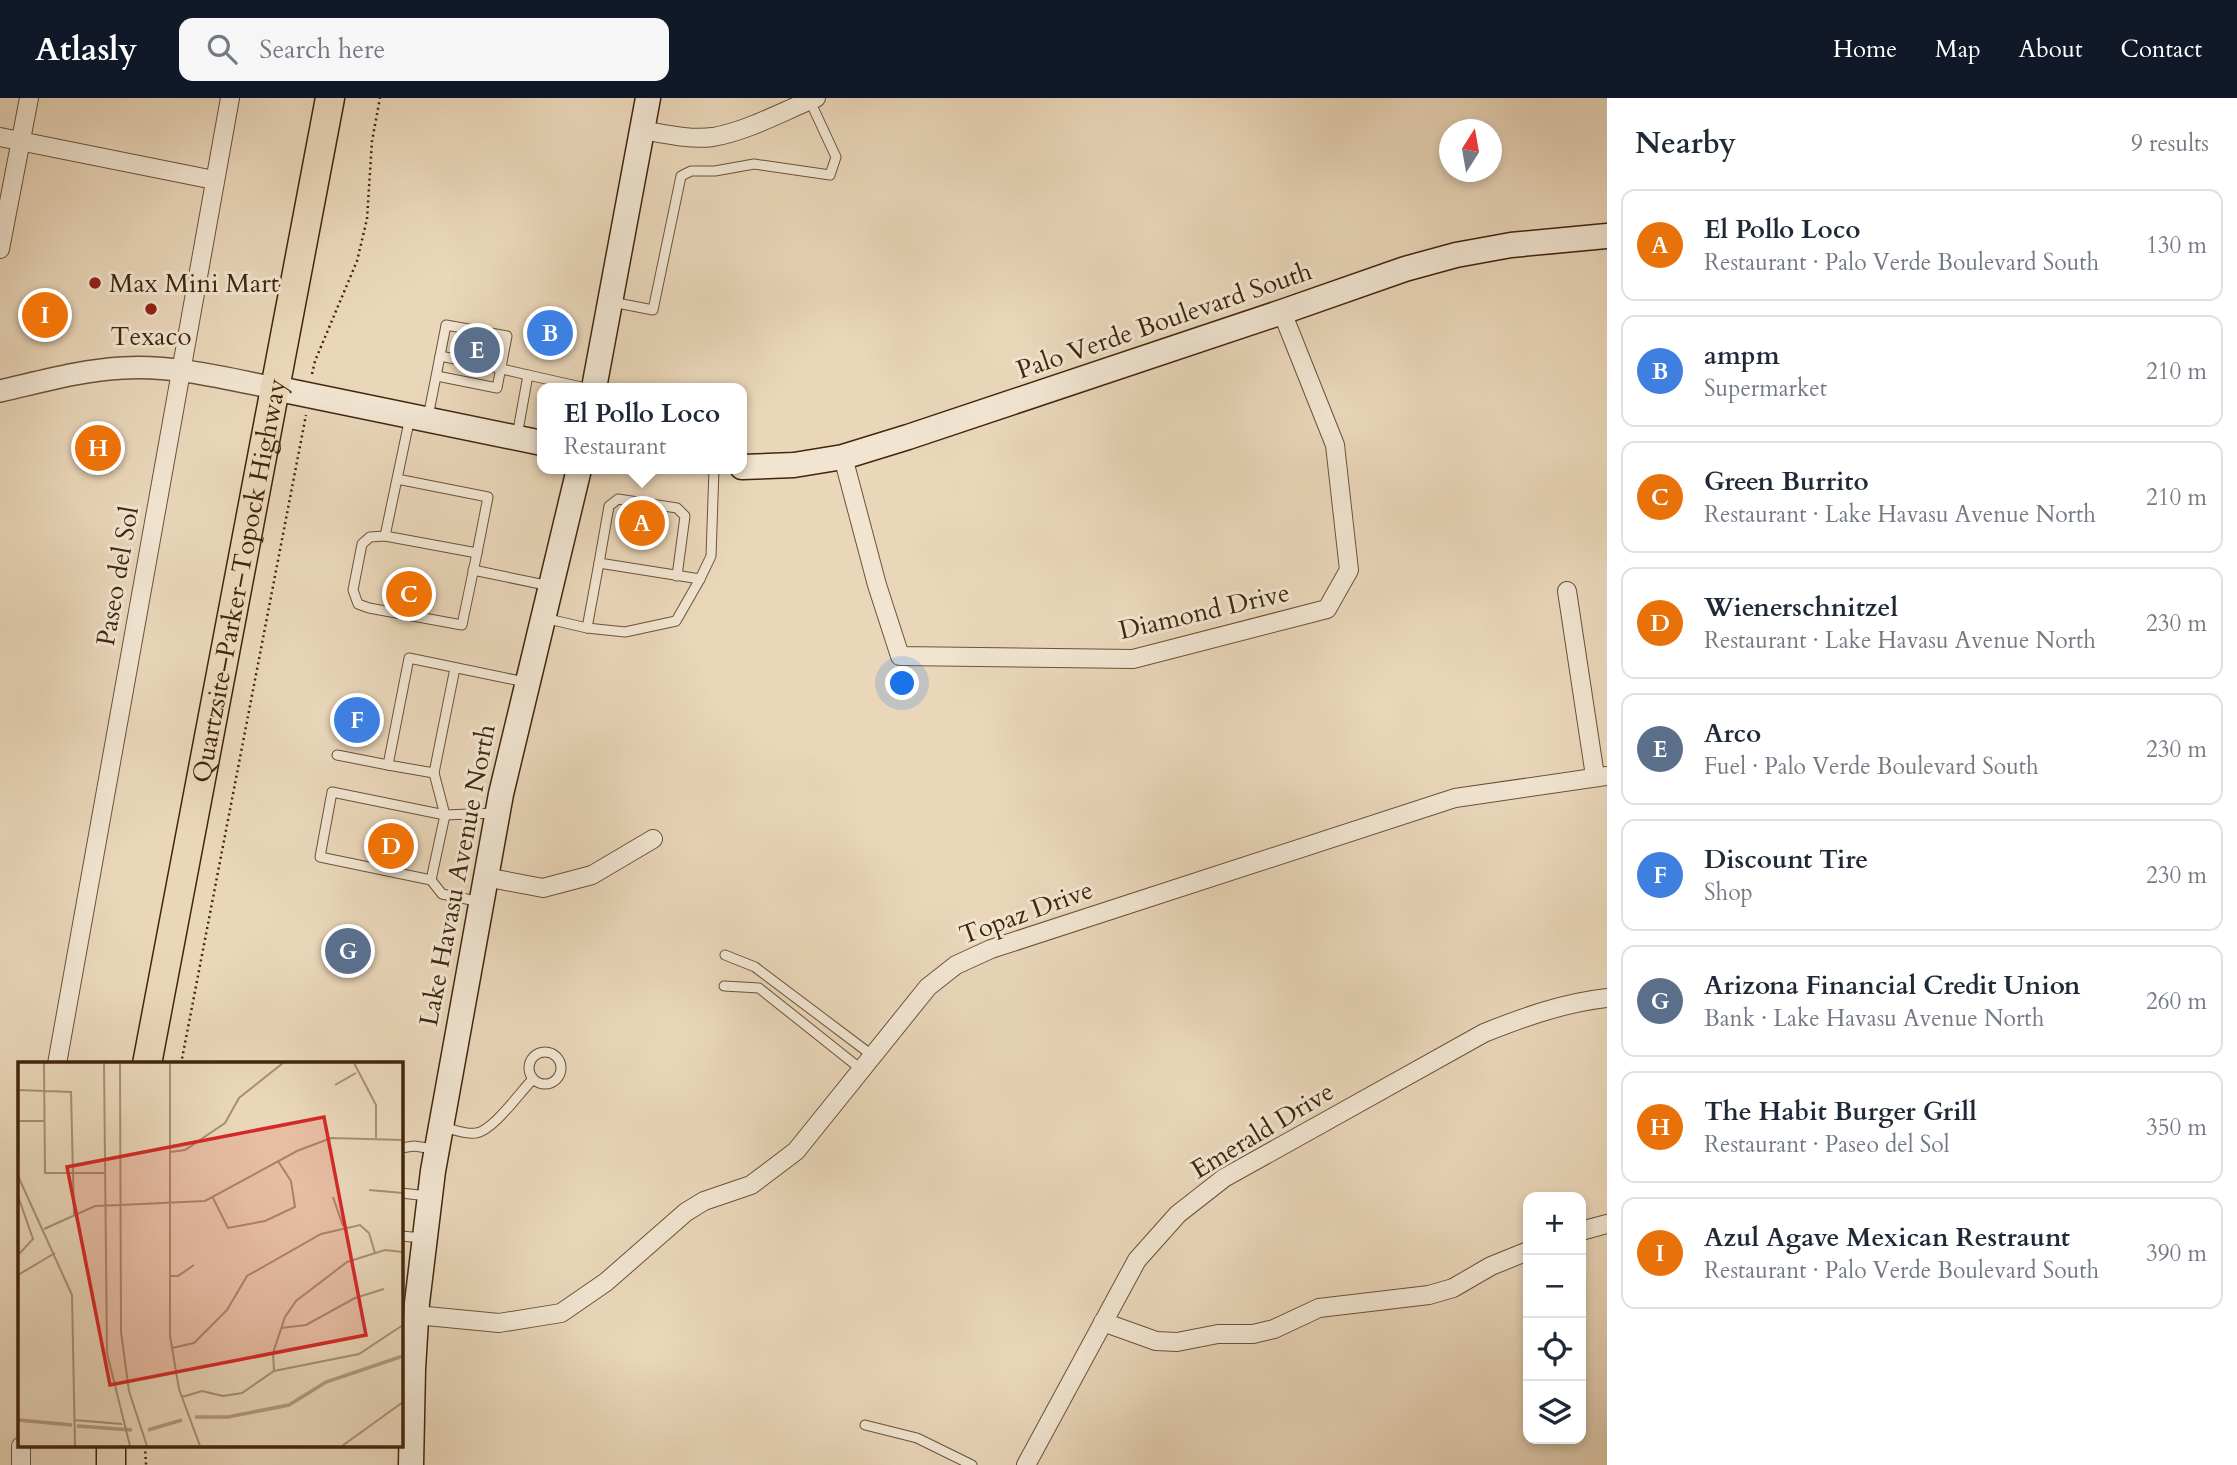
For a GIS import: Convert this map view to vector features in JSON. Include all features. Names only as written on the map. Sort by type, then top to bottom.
[{"type":"highway","name":"Quartzsite–Parker–Topock Highway","points":[[147,1062],[330,98]]},
{"type":"main road","points":[[595,383],[648,98]]},
{"type":"main road","name":"Palo Verde Boulevard South","points":[[747,467],[794,465],[843,457],[1405,269],[1456,255],[1510,245],[1607,236]]},
{"type":"main road","points":[[274,388],[537,442]]},
{"type":"main road","name":"Lake Havasu Avenue North","points":[[411,1465],[416,1315],[412,1237],[429,1196],[497,813],[578,474]]},
{"type":"street","points":[[0,249],[29,98]]},
{"type":"street","name":"Paseo del Sol","points":[[57,1062],[230,98]]},
{"type":"street","points":[[642,130],[684,137],[711,137],[731,132],[813,99]]},
{"type":"street","points":[[0,137],[214,180]]},
{"type":"street","name":"Diamond Drive","points":[[843,457],[877,585],[900,656],[1133,659],[1327,610],[1349,570],[1335,444],[1282,312]]},
{"type":"street","points":[[0,391],[63,377],[123,368],[181,370],[274,388]]},
{"type":"street","points":[[1567,591],[1601,776]]},
{"type":"street","name":"Topaz Drive","points":[[416,1315],[499,1324],[561,1312],[606,1282],[686,1212],[704,1201],[751,1185],[796,1151],[928,987],[957,965],[991,949],[1455,798],[1601,776]]},
{"type":"street","points":[[485,877],[542,888],[592,875],[653,839]]},
{"type":"street","name":"Emerald Drive","points":[[1026,1465],[1137,1260],[1178,1214],[1224,1178],[1484,1033],[1552,1008],[1607,998]]},
{"type":"street","points":[[1586,1230],[1607,1224]]},
{"type":"street","points":[[1103,1322],[1156,1341],[1177,1342],[1218,1334],[1253,1334],[1275,1329],[1319,1308],[1429,1295],[1453,1288],[1491,1266],[1523,1253]]},
{"type":"lane","points":[[610,301],[653,310],[681,176],[691,171],[715,171],[754,163],[830,175],[836,157],[813,99]]},
{"type":"lane","points":[[385,536],[397,480],[437,376],[446,324],[507,336],[497,388],[437,376]]},
{"type":"lane","points":[[440,356],[460,360]]},
{"type":"lane","points":[[489,366],[564,383]]},
{"type":"lane","points":[[516,438],[528,375]]},
{"type":"lane","points":[[542,618],[587,628],[625,632],[676,621],[701,579],[711,555],[714,474]]},
{"type":"lane","points":[[397,480],[488,497],[463,625],[358,604],[353,590],[362,544],[370,537],[385,536],[477,553]]},
{"type":"lane","points":[[587,628],[609,506],[618,499],[677,508],[685,516],[677,576]]},
{"type":"lane","points":[[599,563],[701,579]]},
{"type":"lane","points":[[473,570],[551,586]]},
{"type":"lane","points":[[388,765],[410,658],[527,682]]},
{"type":"lane","points":[[431,880],[445,815],[434,773],[455,668]]},
{"type":"lane","points":[[337,755],[434,773]]},
{"type":"lane","points":[[481,902],[442,894],[431,880],[320,857],[332,792],[445,815],[497,813]]},
{"type":"lane","points":[[725,955],[755,967],[867,1063]]},
{"type":"lane","points":[[724,986],[760,988],[867,1063]]},
{"type":"lane","points":[[402,1148],[438,1138],[476,1133],[488,1128],[533,1079]]},
{"type":"lane","points":[[402,1193],[429,1196]]},
{"type":"lane","points":[[865,1425],[916,1438],[972,1465]]},
{"type":"path","points":[[181,1062],[303,436],[315,361],[357,261],[368,219],[372,141],[380,98]]},
{"type":"place","name":"Max Mini Mart","points":[[95,283]]},
{"type":"place","name":"Texaco","points":[[151,309]]},
{"type":"place","name":"Azul Agave Mexican Restraunt","points":[[45,315]]},
{"type":"place","name":"ampm","points":[[550,333]]},
{"type":"place","name":"Arco","points":[[477,350]]},
{"type":"place","name":"The Habit Burger Grill","points":[[98,448]]},
{"type":"place","name":"El Pollo Loco","points":[[642,523]]},
{"type":"place","name":"Green Burrito","points":[[409,594]]},
{"type":"place","name":"Discount Tire","points":[[357,720]]},
{"type":"place","name":"Wienerschnitzel","points":[[391,846]]},
{"type":"place","name":"Arizona Financial Credit Union","points":[[348,951]]}]
